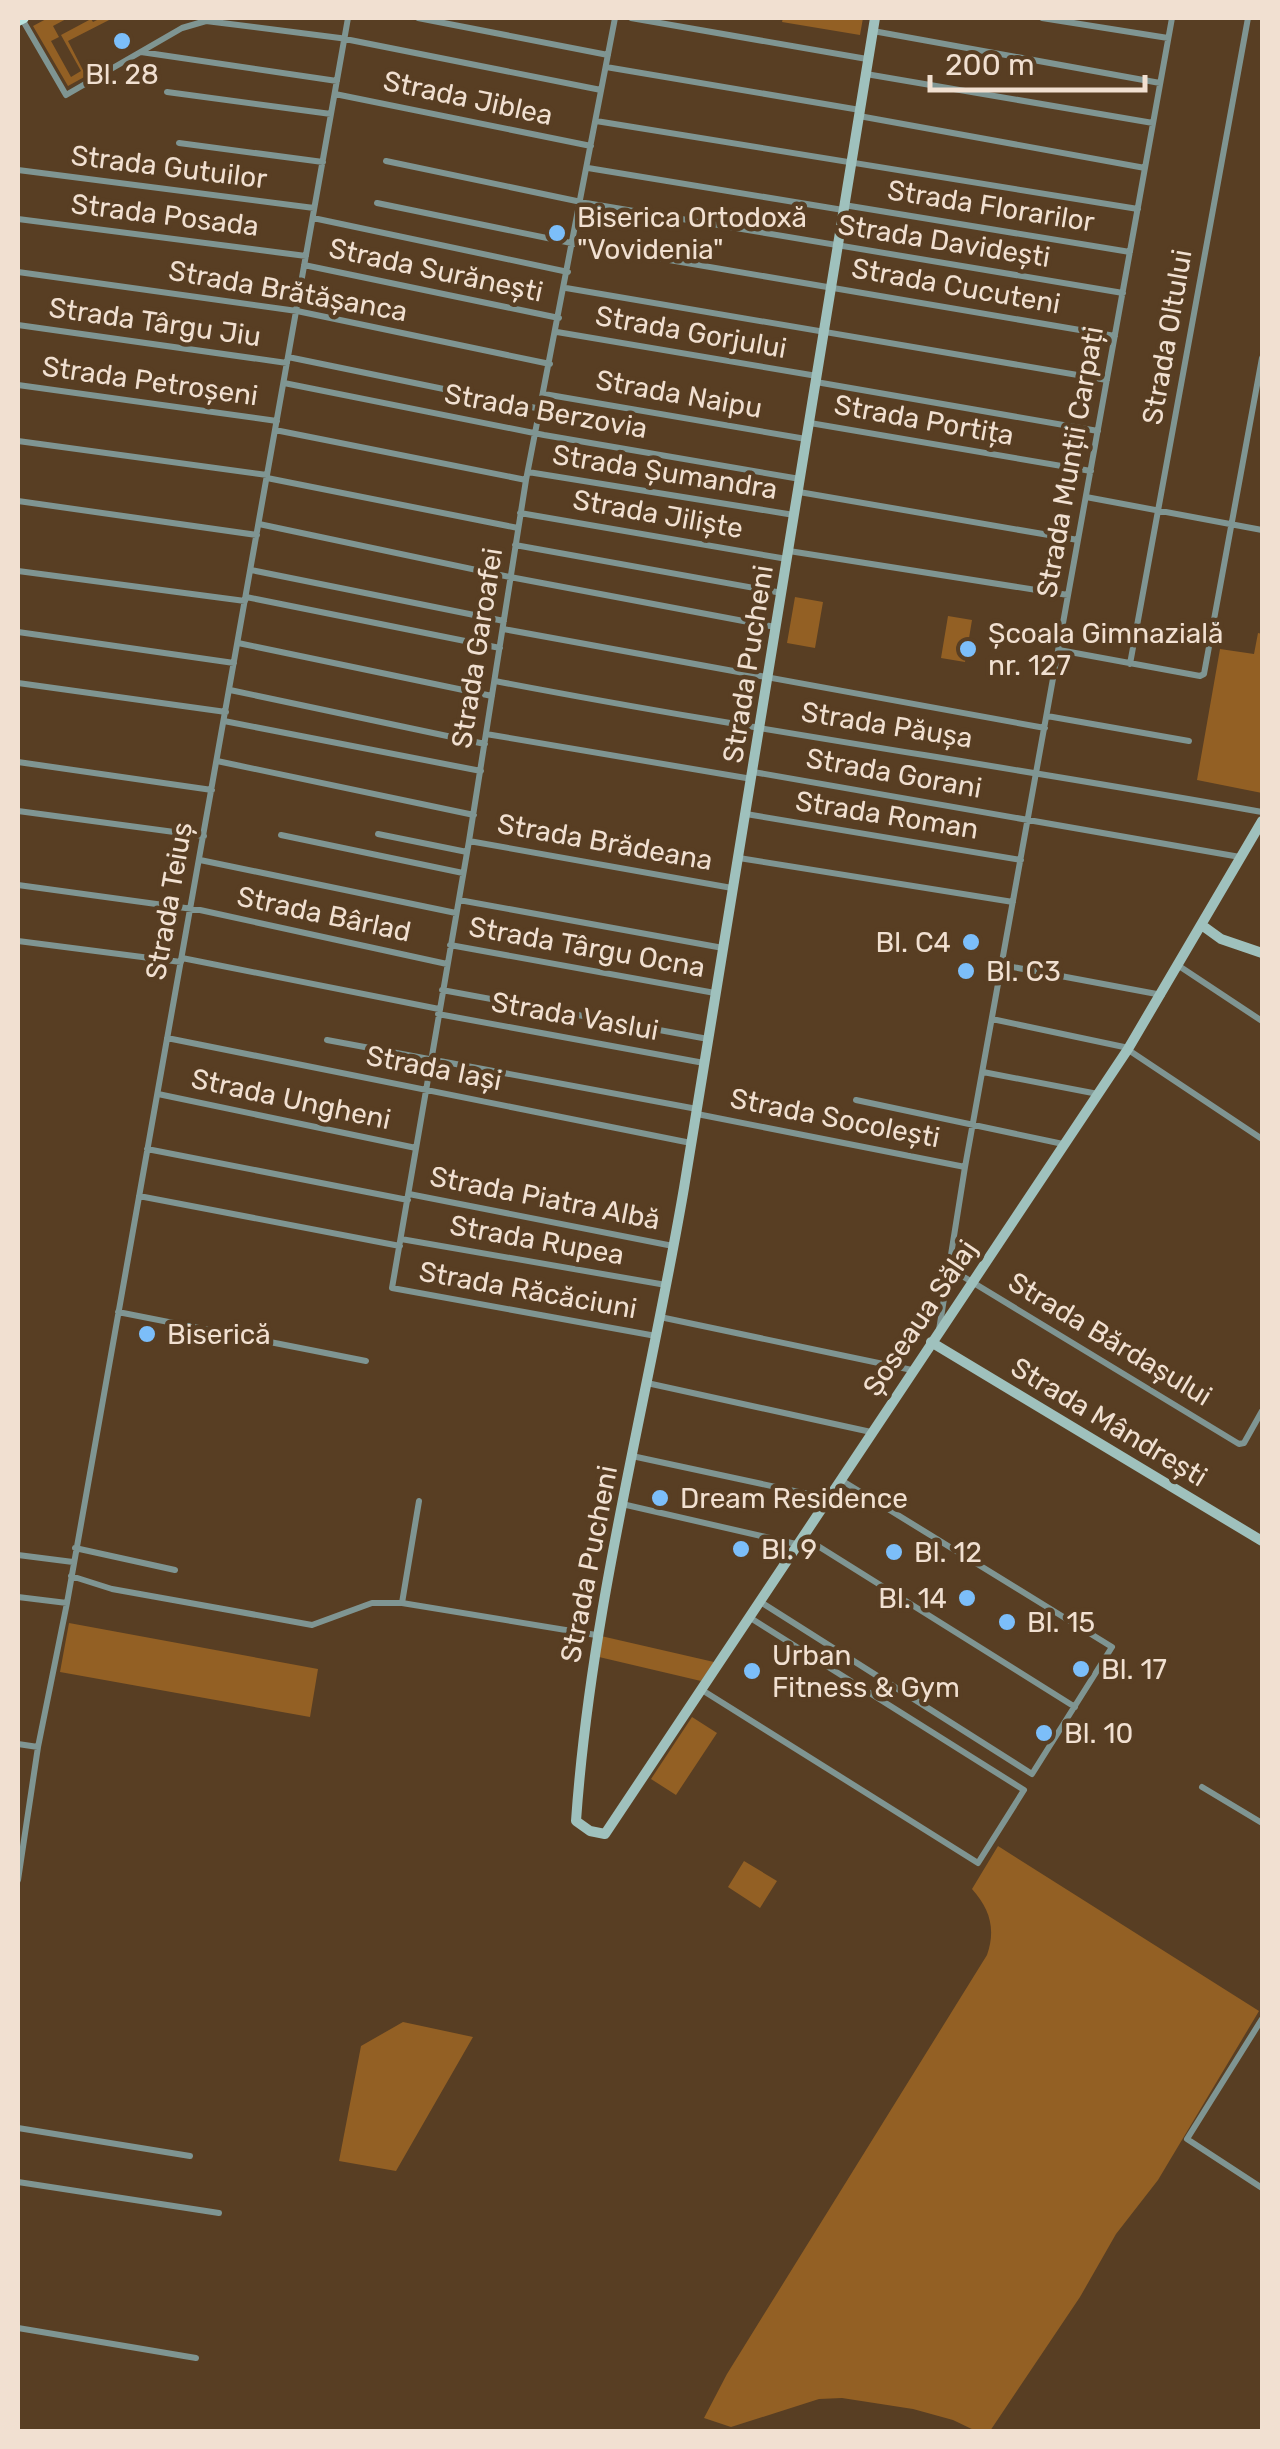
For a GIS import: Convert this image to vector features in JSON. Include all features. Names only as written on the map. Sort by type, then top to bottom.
[{"type":"street","name":"Strada Teiuș","points":[[18,1880],[30,1791],[67,1603],[348,18]]},
{"type":"street","points":[[418,18],[608,55]]},
{"type":"street","name":"Strada Garoafei","points":[[392,1288],[474,815],[520,513],[615,18]]},
{"type":"street","points":[[631,18],[868,59]]},
{"type":"street","name":"Strada Pucheni","points":[[605,1834],[590,1832],[576,1822],[596,1635],[674,1246],[875,18]]},
{"type":"street","points":[[1042,18],[1168,38]]},
{"type":"street","name":"Strada Munții Carpați","points":[[939,1330],[1172,18]]},
{"type":"street","name":"Strada Oltului","points":[[1130,664],[1248,18]]},
{"type":"street","points":[[21,19],[66,95],[182,28],[200,22],[344,39],[602,90]]},
{"type":"street","points":[[873,31],[1160,82]]},
{"type":"street","points":[[140,52],[337,80]]},
{"type":"street","points":[[606,66],[1145,168]]},
{"type":"street","points":[[866,74],[1153,123]]},
{"type":"street","points":[[167,92],[331,114]]},
{"type":"street","name":"Strada Jiblea","points":[[335,94],[591,146]]},
{"type":"street","points":[[596,121],[1138,208]]},
{"type":"street","points":[[178,143],[323,162]]},
{"type":"street","name":"Strada Davidești","points":[[386,161],[582,202],[1122,293]]},
{"type":"street","name":"Strada Florarilor","points":[[588,168],[1130,252]]},
{"type":"street","name":"Strada Gutuilor","points":[[18,170],[314,208]]},
{"type":"street","name":"Strada Cucuteni","points":[[377,203],[574,244],[1115,336]]},
{"type":"street","name":"Strada Posada","points":[[18,218],[306,256]]},
{"type":"street","points":[[313,218],[568,272]]},
{"type":"street","name":"Strada Surănești","points":[[304,266],[559,318]]},
{"type":"street","name":"Strada Brătășanca","points":[[18,272],[297,310],[550,364]]},
{"type":"street","points":[[566,288],[1107,380]]},
{"type":"street","name":"Strada Târgu Jiu","points":[[18,325],[288,360],[541,410]]},
{"type":"street","name":"Strada Gorjului","points":[[557,332],[1098,431]]},
{"type":"street","points":[[1059,650],[1202,676],[1262,358]]},
{"type":"street","name":"Strada Berzovia","points":[[284,383],[536,433],[801,479]]},
{"type":"street","name":"Strada Petroșeni","points":[[18,386],[276,426],[527,476]]},
{"type":"street","name":"Strada Naipu","points":[[544,394],[807,439]]},
{"type":"street","name":"Strada Portița","points":[[810,423],[1091,471]]},
{"type":"street","points":[[18,441],[267,476],[518,528]]},
{"type":"street","name":"Strada Șumandra","points":[[527,476],[795,516]]},
{"type":"street","points":[[799,492],[1078,540]]},
{"type":"street","points":[[1086,497],[1262,530]]},
{"type":"street","points":[[18,500],[257,535]]},
{"type":"street","name":"Strada Jiliște","points":[[520,513],[1068,596]]},
{"type":"street","points":[[259,524],[776,627]]},
{"type":"street","points":[[515,546],[782,593]]},
{"type":"street","points":[[251,570],[768,679],[1044,728]]},
{"type":"street","points":[[18,571],[246,599],[500,648]]},
{"type":"street","points":[[18,632],[234,663]]},
{"type":"street","points":[[238,643],[492,696]]},
{"type":"street","name":"Strada Păușa","points":[[494,681],[1262,812]]},
{"type":"street","points":[[18,684],[226,712]]},
{"type":"street","points":[[230,690],[485,744]]},
{"type":"street","points":[[1047,716],[1189,741]]},
{"type":"street","points":[[224,721],[480,771]]},
{"type":"street","name":"Strada Gorani","points":[[486,734],[1028,818],[1242,858]]},
{"type":"street","points":[[217,761],[474,815]]},
{"type":"street","points":[[18,762],[212,790]]},
{"type":"street","points":[[18,811],[204,836]]},
{"type":"street","name":"Strada Roman","points":[[746,814],[1021,860]]},
{"type":"street","name":"Șoseaua Sălaj","points":[[605,1834],[1128,1049],[1262,821]]},
{"type":"street","points":[[282,834],[464,873]]},
{"type":"street","points":[[378,834],[467,852]]},
{"type":"street","name":"Strada Brădeana","points":[[469,841],[732,888]]},
{"type":"street","points":[[738,858],[1014,902]]},
{"type":"street","points":[[200,860],[456,913]]},
{"type":"street","name":"Strada Bârlad","points":[[18,885],[191,909],[447,964]]},
{"type":"street","points":[[458,900],[722,948]]},
{"type":"street","points":[[1202,926],[1221,939],[1262,953]]},
{"type":"street","name":"Strada Vaslui","points":[[18,941],[182,960],[704,1063]]},
{"type":"street","name":"Strada Târgu Ocna","points":[[450,946],[715,993]]},
{"type":"street","points":[[1002,965],[1162,995]]},
{"type":"street","points":[[1179,966],[1262,1020]]},
{"type":"street","points":[[442,990],[708,1039]]},
{"type":"street","points":[[992,1019],[1128,1049],[1262,1139]]},
{"type":"street","name":"Strada Iași","points":[[168,1038],[691,1143]]},
{"type":"street","name":"Strada Socolești","points":[[326,1040],[965,1167]]},
{"type":"street","points":[[983,1072],[1098,1094]]},
{"type":"street","name":"Strada Ungheni","points":[[157,1094],[416,1148]]},
{"type":"street","points":[[856,1100],[1064,1144]]},
{"type":"street","name":"Strada Piatra Albă","points":[[147,1149],[674,1246]]},
{"type":"street","name":"Strada Rupea","points":[[139,1196],[666,1285]]},
{"type":"street","points":[[949,1268],[972,1282]]},
{"type":"street","name":"Strada Bărdașului","points":[[972,1282],[1240,1444],[1262,1411]]},
{"type":"street","name":"Strada Răcăciuni","points":[[392,1288],[656,1336]]},
{"type":"street","points":[[118,1312],[366,1361]]},
{"type":"street","points":[[660,1317],[912,1370]]},
{"type":"street","name":"Strada Mândrești","points":[[931,1342],[1262,1541]]},
{"type":"street","points":[[647,1383],[871,1432]]},
{"type":"street","points":[[632,1456],[827,1498]]},
{"type":"street","points":[[759,1601],[1032,1774],[1112,1647],[840,1480]]},
{"type":"street","points":[[402,1604],[419,1501]]},
{"type":"street","points":[[622,1504],[799,1540],[1075,1707]]},
{"type":"street","points":[[75,1548],[175,1570]]},
{"type":"street","points":[[18,1555],[72,1562]]},
{"type":"street","points":[[71,1576],[112,1589],[312,1625],[372,1603],[402,1604],[596,1635]]},
{"type":"street","points":[[18,1597],[67,1603]]},
{"type":"street","points":[[701,1689],[978,1863],[1024,1790],[749,1617]]},
{"type":"street","points":[[18,1744],[38,1747]]},
{"type":"street","points":[[1202,1787],[1262,1823]]},
{"type":"street","points":[[18,1790],[30,1791]]},
{"type":"street","points":[[1262,2018],[1187,2140],[1262,2188]]},
{"type":"street","points":[[18,2128],[190,2156]]},
{"type":"street","points":[[18,2182],[220,2214]]},
{"type":"street","points":[[18,2328],[196,2358]]},
{"type":"shaded area","points":[[48,18],[68,18],[53,26],[59,37],[51,41],[71,77],[81,71],[61,35],[91,19],[93,22],[113,18],[68,41],[86,76],[68,86],[33,26]]},
{"type":"shaded area","points":[[783,18],[863,18],[860,35],[782,22]]},
{"type":"shaded area","points":[[795,597],[823,602],[815,648],[787,643]]},
{"type":"shaded area","points":[[948,616],[972,620],[965,662],[941,658]]},
{"type":"shaded area","points":[[1258,633],[1262,634],[1262,793],[1197,780],[1220,649],[1254,654]]},
{"type":"shaded area","points":[[69,1623],[318,1669],[310,1717],[60,1672]]},
{"type":"shaded area","points":[[601,1636],[714,1662],[701,1681],[599,1657]]},
{"type":"shaded area","points":[[692,1717],[717,1733],[676,1795],[651,1779]]},
{"type":"shaded area","points":[[998,1846],[1259,2011],[1158,2180],[1116,2234],[1080,2297],[990,2431],[976,2431],[913,2409],[842,2398],[819,2399],[731,2427],[704,2418],[727,2374],[987,1955],[990,1920],[972,1889]]},
{"type":"shaded area","points":[[744,1861],[777,1881],[760,1908],[728,1887]]},
{"type":"shaded area","points":[[403,2022],[473,2037],[396,2171],[339,2161],[361,2046]]},
{"type":"place","name":"Bl. 28","points":[[122,41]]},
{"type":"place","name":"Biserica Ortodoxă \"Vovidenia\"","points":[[557,233]]},
{"type":"place","name":"Școala Gimnazială nr. 127","points":[[968,649]]},
{"type":"place","name":"Bl. C4","points":[[971,942]]},
{"type":"place","name":"Bl. C3","points":[[966,971]]},
{"type":"place","name":"Biserică","points":[[147,1334]]},
{"type":"place","name":"Dream Residence","points":[[660,1498]]},
{"type":"place","name":"Bl. 9","points":[[741,1549]]},
{"type":"place","name":"Bl. 12","points":[[894,1552]]},
{"type":"place","name":"Bl. 14","points":[[967,1598]]},
{"type":"place","name":"Bl. 15","points":[[1007,1622]]},
{"type":"place","name":"Bl. 17","points":[[1081,1669]]},
{"type":"place","name":"Urban Fitness & Gym","points":[[752,1671]]},
{"type":"place","name":"Bl. 10","points":[[1044,1733]]}]
